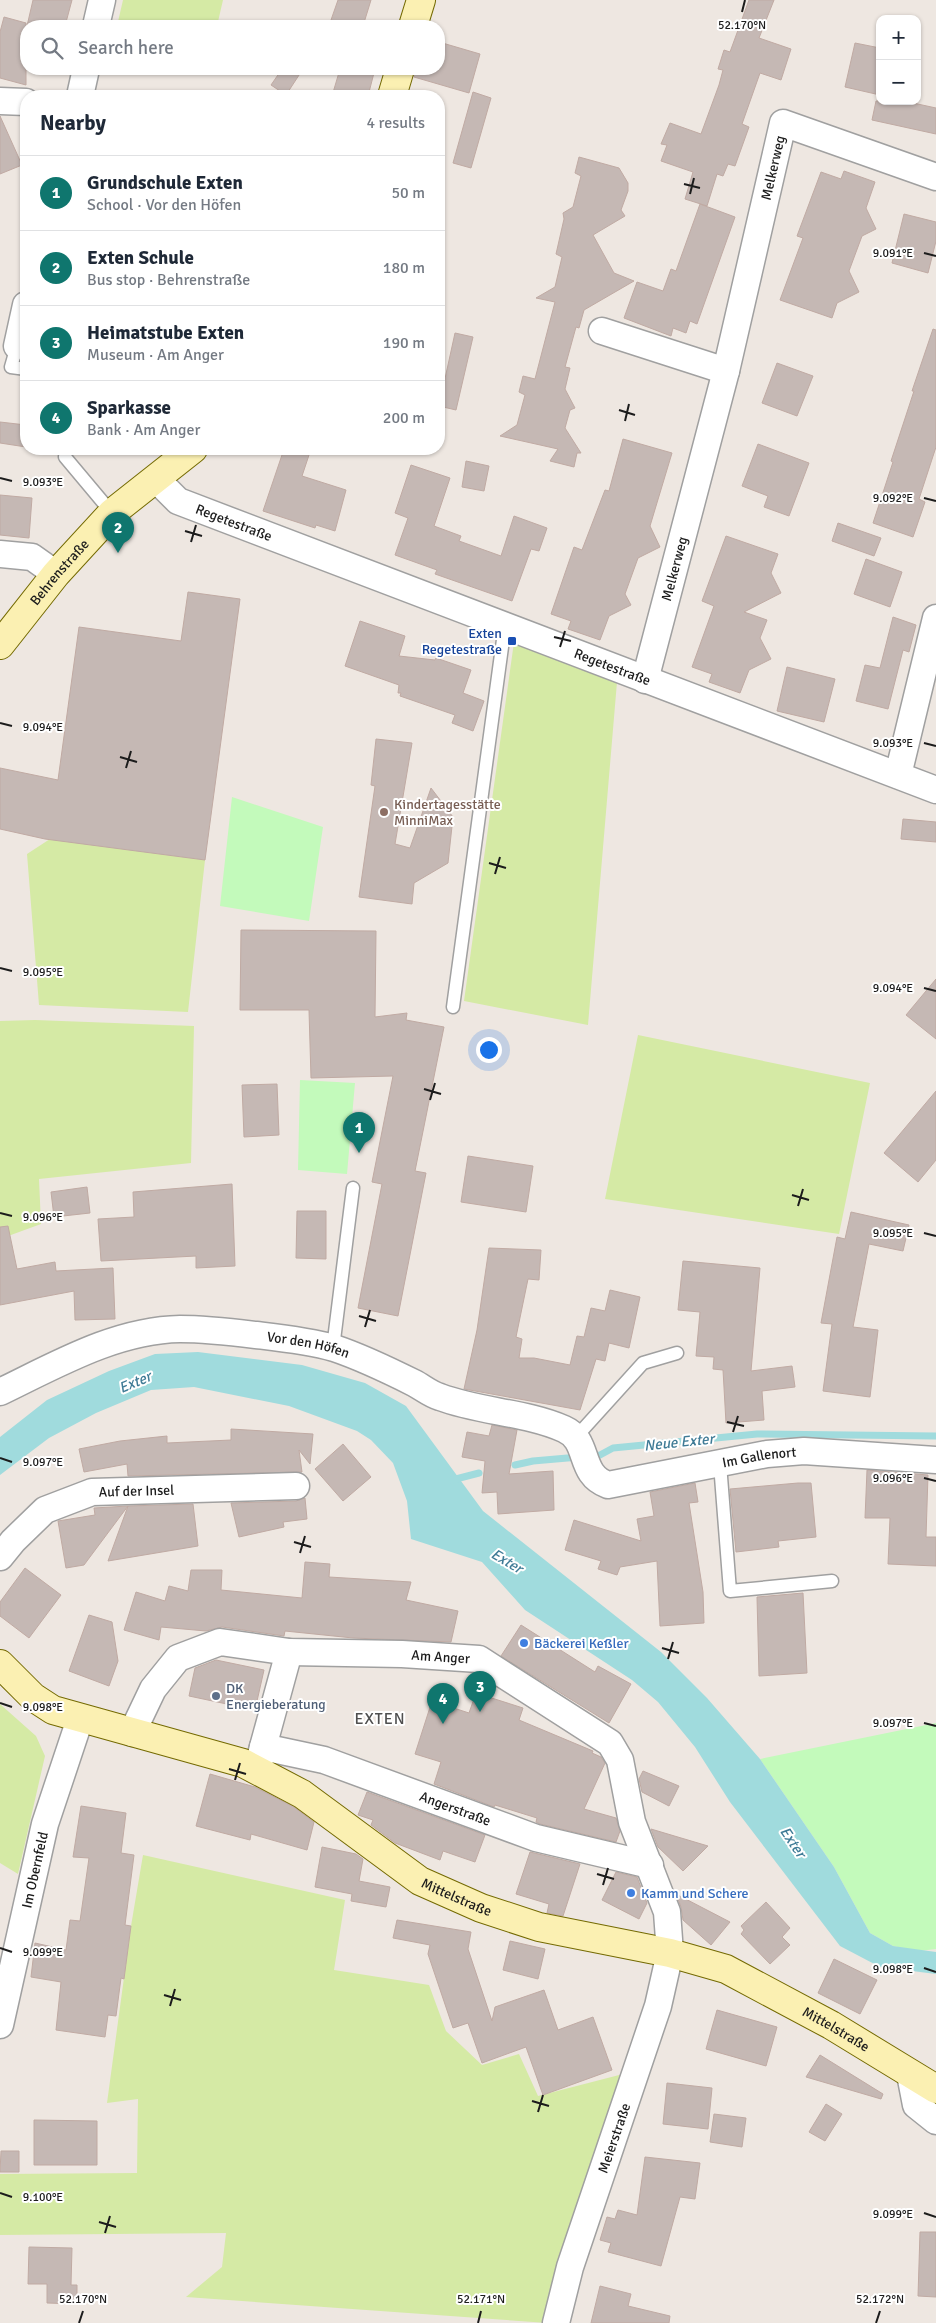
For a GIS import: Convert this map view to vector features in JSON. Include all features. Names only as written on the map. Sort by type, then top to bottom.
[{"type":"main road","points":[[415,20],[421,0]]},
{"type":"main road","points":[[394,90],[398,75]]},
{"type":"main road","name":"Behrenstraße","points":[[0,645],[56,574],[112,512],[186,455]]},
{"type":"main road","name":"Mittelstraße","points":[[0,1664],[33,1697],[53,1710],[243,1763],[260,1759],[302,1794],[420,1881],[481,1908],[539,1927],[670,1953],[726,1969],[831,2025],[936,2089]]},
{"type":"street","points":[[97,20],[102,0]]},
{"type":"street","points":[[81,90],[85,75]]},
{"type":"street","points":[[0,101],[20,102]]},
{"type":"street","name":"Melkerweg","points":[[645,680],[726,371],[782,123],[936,177]]},
{"type":"street","points":[[602,331],[726,371]]},
{"type":"street","points":[[17,346],[20,332]]},
{"type":"street","name":"Regetestraße","points":[[156,479],[178,501],[936,790]]},
{"type":"street","points":[[0,554],[32,557],[56,574]]},
{"type":"street","points":[[898,775],[936,618]]},
{"type":"street","name":"Vor den Höfen","points":[[0,1392],[78,1354],[131,1336],[178,1329],[218,1330],[273,1337],[333,1348],[390,1371],[437,1396],[461,1405],[544,1421],[583,1455]]},
{"type":"street","name":"Im Gallenort","points":[[583,1455],[598,1481],[608,1485],[767,1454],[804,1451],[936,1460]]},
{"type":"street","name":"Auf der Insel","points":[[0,1557],[13,1541],[45,1510],[92,1492],[296,1486]]},
{"type":"street","name":"Am Anger","points":[[132,1733],[153,1689],[178,1658],[220,1642],[289,1652],[402,1654],[479,1659],[610,1743],[620,1760],[632,1822],[668,1912],[670,1953]]},
{"type":"street","points":[[260,1759],[289,1652]]},
{"type":"street","name":"Im Obernfeld","points":[[0,2026],[45,1824],[80,1719]]},
{"type":"street","name":"Angerstraße","points":[[260,1759],[324,1760],[536,1838],[650,1864]]},
{"type":"street","name":"Meierstraße","points":[[556,2323],[570,2267],[658,2006],[670,1953]]},
{"type":"street","points":[[910,2074],[916,2105],[936,2122]]},
{"type":"lane","points":[[17,346],[11,367],[20,369]]},
{"type":"lane","points":[[65,455],[112,512]]},
{"type":"lane","points":[[453,1007],[505,625]]},
{"type":"lane","points":[[333,1348],[353,1188]]},
{"type":"lane","points":[[583,1455],[643,1363],[677,1353]]},
{"type":"lane","points":[[720,1464],[730,1591],[832,1581]]},
{"type":"green space","points":[[123,0],[223,0],[218,20],[118,20]]},
{"type":"green space","points":[[514,642],[617,682],[588,1025],[464,1001]]},
{"type":"green space","points":[[232,797],[323,827],[309,921],[220,906]]},
{"type":"green space","points":[[50,839],[205,860],[188,1012],[39,1005],[27,854]]},
{"type":"green space","points":[[35,1020],[194,1026],[191,1163],[39,1179],[41,1224],[0,1239],[0,1021]]},
{"type":"green space","points":[[638,1035],[870,1083],[839,1234],[605,1199]]},
{"type":"green space","points":[[300,1080],[355,1083],[347,1174],[298,1170]]},
{"type":"green space","points":[[0,1704],[36,1736],[45,1756],[18,1874],[0,1863]]},
{"type":"green space","points":[[936,1723],[936,1949],[918,1951],[893,1946],[870,1933],[834,1867],[760,1759]]},
{"type":"green space","points":[[143,1855],[345,1900],[334,1970],[429,1985],[446,2031],[482,2065],[519,2054],[538,2096],[623,2074],[548,2323],[186,2297],[222,2267],[226,2233],[0,2235],[0,2174],[137,2173],[138,2099],[107,2103],[131,1926]]},
{"type":"water","name":"Exter","points":[[198,1352],[302,1365],[365,1383],[406,1406],[483,1511],[661,1652],[707,1698],[760,1759],[834,1867],[870,1933],[893,1946],[936,1952],[936,1974],[880,1967],[840,1946],[730,1802],[695,1747],[658,1702],[632,1680],[525,1610],[482,1562],[411,1539],[407,1501],[393,1463],[371,1440],[357,1431],[289,1406],[194,1387],[151,1390],[96,1413],[49,1438],[0,1475],[0,1437],[47,1400],[109,1371],[155,1354]]},
{"type":"building","points":[[33,0],[72,0],[67,20],[28,20]]},
{"type":"building","points":[[338,0],[371,0],[365,20],[331,20]]},
{"type":"building","points":[[749,0],[774,0],[759,38],[791,49],[781,80],[760,73],[742,124],[749,127],[735,166],[728,164],[723,176],[717,174],[707,206],[685,199],[693,172],[661,161],[667,145],[661,144],[670,123],[701,134],[719,85],[723,70],[718,69],[724,50],[730,52]]},
{"type":"building","points":[[4,17],[20,21],[20,75],[26,75],[26,85],[0,78],[0,32]]},
{"type":"building","points":[[855,43],[876,47],[876,94],[845,87]]},
{"type":"building","points":[[445,44],[480,54],[469,93],[414,77],[414,75],[445,75]]},
{"type":"building","points":[[278,75],[299,75],[289,90],[278,90],[271,85]]},
{"type":"building","points":[[338,75],[373,75],[370,90],[334,90]]},
{"type":"building","points":[[473,92],[491,98],[471,168],[453,163]]},
{"type":"building","points":[[876,101],[876,105],[921,105],[936,108],[936,134],[872,120]]},
{"type":"building","points":[[0,116],[20,161],[20,166],[0,174]]},
{"type":"building","points":[[579,157],[619,168],[628,183],[628,191],[621,210],[625,216],[593,235],[614,273],[634,281],[584,310],[579,328],[576,327],[565,367],[570,368],[565,389],[575,408],[570,410],[565,428],[581,453],[577,453],[574,467],[550,461],[558,449],[500,436],[517,425],[525,395],[519,392],[523,376],[535,379],[555,302],[536,298],[555,287],[562,257],[556,254],[564,219],[563,213],[573,207],[581,176],[575,173]]},
{"type":"building","points":[[844,171],[875,182],[866,208],[876,229],[862,236],[849,271],[859,292],[837,303],[832,318],[780,300],[803,238],[797,236],[821,172],[841,179]]},
{"type":"building","points":[[700,204],[735,217],[697,324],[690,321],[686,333],[673,328],[671,336],[624,318],[637,282],[663,291],[671,269],[676,271]]},
{"type":"building","points":[[904,214],[936,222],[936,241],[928,273],[892,263]]},
{"type":"building","points":[[933,329],[936,330],[936,447],[919,499],[925,502],[913,537],[873,523],[914,391],[912,391]]},
{"type":"building","points":[[455,333],[473,337],[456,410],[445,407],[445,379]]},
{"type":"building","points":[[777,363],[813,376],[797,416],[762,403]]},
{"type":"building","points":[[0,422],[20,424],[20,446],[0,443]]},
{"type":"building","points":[[623,439],[672,453],[650,526],[660,547],[638,558],[625,594],[631,605],[609,616],[600,640],[568,629],[571,621],[551,614],[574,547],[582,550],[605,490],[609,491]]},
{"type":"building","points":[[758,444],[809,463],[789,516],[764,507],[768,496],[742,486]]},
{"type":"building","points":[[282,455],[309,455],[302,476],[346,490],[335,531],[316,525],[315,528],[263,511]]},
{"type":"building","points":[[466,461],[489,466],[484,491],[462,487]]},
{"type":"building","points":[[411,465],[450,478],[434,526],[461,536],[459,541],[501,556],[514,516],[547,528],[539,551],[531,549],[512,601],[435,574],[437,570],[395,555],[408,518],[395,513]]},
{"type":"building","points":[[0,495],[32,498],[29,538],[0,535]]},
{"type":"building","points":[[838,523],[881,538],[874,556],[832,541]]},
{"type":"building","points":[[726,536],[778,554],[771,573],[781,593],[744,612],[767,620],[760,638],[771,659],[749,670],[740,693],[709,682],[712,674],[692,667],[714,606],[702,601]]},
{"type":"building","points":[[866,559],[902,572],[890,607],[854,594]]},
{"type":"building","points":[[188,592],[240,599],[205,860],[45,839],[0,829],[0,768],[58,780],[79,627],[181,641]]},
{"type":"building","points":[[893,617],[916,625],[909,652],[903,650],[888,709],[856,701],[865,665],[880,668]]},
{"type":"building","points":[[360,621],[405,636],[399,656],[435,660],[436,658],[471,670],[463,693],[484,701],[473,731],[452,723],[455,715],[400,696],[401,693],[398,693],[399,685],[345,666]]},
{"type":"building","points":[[787,667],[835,679],[824,722],[777,711]]},
{"type":"building","points":[[376,739],[412,743],[395,844],[410,848],[431,788],[453,817],[448,863],[414,883],[412,904],[359,897],[375,786],[371,785]]},
{"type":"building","points":[[903,819],[936,822],[936,842],[901,839]]},
{"type":"building","points":[[241,930],[376,931],[375,1017],[407,1013],[406,1020],[444,1027],[415,1171],[426,1173],[398,1316],[358,1308],[382,1184],[372,1182],[393,1076],[311,1078],[309,1010],[240,1010]]},
{"type":"building","points":[[936,979],[936,1039],[906,1015]]},
{"type":"building","points":[[277,1084],[279,1135],[244,1137],[242,1085]]},
{"type":"building","points":[[936,1091],[936,1160],[918,1182],[884,1153]]},
{"type":"building","points":[[468,1156],[533,1166],[526,1212],[461,1202]]},
{"type":"building","points":[[232,1184],[235,1266],[196,1268],[196,1256],[101,1261],[98,1219],[134,1217],[133,1192]]},
{"type":"building","points":[[87,1187],[90,1213],[54,1217],[51,1192]]},
{"type":"building","points":[[297,1211],[326,1211],[326,1259],[296,1258]]},
{"type":"building","points":[[851,1212],[909,1225],[903,1251],[869,1244],[853,1327],[878,1330],[870,1397],[823,1391],[832,1324],[821,1323],[837,1237],[845,1239]]},
{"type":"building","points":[[8,1226],[17,1269],[55,1262],[56,1271],[113,1268],[115,1319],[75,1320],[74,1291],[0,1305],[0,1227]]},
{"type":"building","points":[[489,1248],[541,1250],[539,1280],[528,1279],[516,1337],[522,1339],[519,1358],[534,1358],[570,1365],[577,1336],[584,1337],[591,1308],[605,1311],[610,1290],[640,1297],[629,1348],[609,1343],[605,1361],[596,1359],[580,1410],[464,1389],[477,1330]]},
{"type":"building","points":[[683,1261],[760,1268],[751,1371],[792,1366],[795,1387],[762,1391],[764,1420],[726,1423],[723,1370],[713,1369],[714,1357],[696,1356],[700,1312],[678,1310]]},
{"type":"building","points":[[492,1425],[517,1430],[509,1474],[553,1471],[554,1510],[498,1514],[497,1492],[482,1493],[485,1461],[462,1457],[467,1432],[489,1436]]},
{"type":"building","points":[[231,1429],[313,1434],[310,1464],[299,1450],[302,1472],[128,1476],[127,1464],[84,1472],[79,1449],[120,1441],[167,1436],[167,1443],[231,1440]]},
{"type":"building","points":[[343,1444],[371,1477],[343,1501],[315,1469]]},
{"type":"building","points":[[867,1470],[928,1475],[926,1537],[936,1537],[936,1566],[888,1564],[890,1518],[865,1518]]},
{"type":"building","points":[[695,1483],[698,1502],[689,1503],[703,1592],[704,1623],[660,1626],[657,1561],[620,1567],[617,1575],[598,1569],[601,1561],[565,1550],[574,1520],[641,1541],[637,1519],[654,1516],[650,1492]]},
{"type":"building","points":[[811,1483],[816,1537],[778,1541],[779,1547],[736,1552],[730,1489]]},
{"type":"building","points":[[305,1498],[307,1519],[283,1522],[284,1527],[239,1537],[231,1503],[296,1501]]},
{"type":"building","points":[[193,1504],[198,1546],[108,1561],[128,1506]]},
{"type":"building","points":[[128,1506],[84,1565],[66,1568],[58,1521],[95,1515],[94,1508]]},
{"type":"building","points":[[305,1562],[330,1564],[329,1577],[411,1582],[406,1600],[458,1611],[451,1642],[353,1638],[285,1631],[284,1636],[222,1627],[206,1631],[161,1627],[159,1640],[124,1630],[136,1592],[165,1601],[169,1586],[188,1591],[191,1570],[222,1570],[221,1590],[302,1598]]},
{"type":"building","points":[[25,1568],[61,1595],[29,1638],[0,1616],[0,1602]]},
{"type":"building","points":[[803,1593],[807,1673],[759,1676],[757,1597]]},
{"type":"building","points":[[89,1615],[112,1622],[118,1661],[109,1686],[69,1671]]},
{"type":"building","points":[[521,1625],[595,1672],[598,1666],[631,1684],[609,1723],[501,1656]]},
{"type":"building","points":[[216,1660],[264,1670],[255,1710],[189,1696],[195,1668]]},
{"type":"building","points":[[476,1693],[523,1708],[519,1720],[593,1751],[592,1753],[601,1757],[605,1763],[584,1809],[616,1818],[620,1831],[616,1842],[540,1824],[536,1822],[537,1818],[495,1805],[494,1807],[434,1784],[441,1762],[415,1754],[432,1701],[469,1713]]},
{"type":"building","points":[[643,1771],[679,1786],[669,1806],[642,1792],[639,1779]]},
{"type":"building","points":[[210,1774],[255,1787],[294,1807],[314,1822],[307,1850],[251,1834],[250,1840],[196,1826]]},
{"type":"building","points":[[367,1792],[485,1835],[475,1862],[443,1851],[440,1860],[395,1843],[371,1825],[373,1820],[358,1815]]},
{"type":"building","points":[[81,1806],[126,1813],[121,1853],[134,1855],[125,1925],[131,1926],[124,1979],[121,1978],[116,2016],[108,2015],[105,2037],[56,2030],[61,1982],[31,1977],[35,1943],[66,1950],[70,1920],[80,1921],[89,1858],[73,1857]]},
{"type":"building","points":[[651,1829],[708,1846],[683,1871],[658,1847]]},
{"type":"building","points":[[322,1847],[356,1854],[363,1859],[359,1881],[390,1887],[386,1907],[351,1901],[352,1894],[315,1887]]},
{"type":"building","points":[[530,1852],[580,1864],[563,1916],[547,1913],[549,1904],[516,1894]]},
{"type":"building","points":[[616,1872],[637,1877],[647,1903],[639,1919],[602,1900]]},
{"type":"building","points":[[676,1894],[730,1922],[711,1945],[683,1920]]},
{"type":"building","points":[[766,1902],[790,1928],[782,1937],[790,1945],[770,1964],[741,1934],[744,1930],[741,1926]]},
{"type":"building","points":[[397,1920],[471,1932],[468,1949],[492,2021],[495,2007],[544,1990],[558,2030],[593,2017],[612,2070],[543,2095],[526,2047],[482,2063],[468,2023],[453,2028],[428,1954],[430,1945],[393,1938]]},
{"type":"building","points":[[510,1941],[545,1949],[538,1979],[503,1970]]},
{"type":"building","points":[[834,1959],[877,1980],[860,2014],[818,1993]]},
{"type":"building","points":[[717,2010],[777,2027],[766,2066],[706,2049]]},
{"type":"building","points":[[820,2055],[883,2094],[881,2099],[806,2077]]},
{"type":"building","points":[[667,2083],[712,2088],[708,2129],[663,2124]]},
{"type":"building","points":[[826,2104],[842,2114],[825,2141],[809,2132]]},
{"type":"building","points":[[714,2114],[746,2118],[742,2147],[710,2142]]},
{"type":"building","points":[[34,2120],[97,2121],[97,2165],[34,2165]]},
{"type":"building","points":[[1,2151],[19,2151],[19,2172],[0,2172]]},
{"type":"building","points":[[645,2157],[700,2163],[695,2199],[680,2197],[661,2266],[608,2252],[611,2243],[600,2240],[607,2217],[615,2219],[618,2210],[637,2215]]},
{"type":"building","points":[[920,2232],[936,2232],[936,2297],[918,2296]]},
{"type":"building","points":[[29,2247],[72,2248],[71,2285],[77,2285],[77,2304],[47,2303],[47,2284],[28,2284]]},
{"type":"building","points":[[600,2286],[631,2294],[628,2306],[670,2316],[669,2323],[591,2323]]},
{"type":"waterway","name":"Neue Exter","points":[[589,1456],[600,1455],[613,1448],[757,1434],[936,1436]]},
{"type":"waterway","name":"Neue Exter","points":[[515,1465],[533,1461],[579,1457]]},
{"type":"waterway","name":"Neue Exter","points":[[452,1480],[479,1473]]},
{"type":"place","name":"Exten Schule","points":[[118,553]]},
{"type":"place","name":"Exten Regetestraße","points":[[512,641]]},
{"type":"place","name":"Kindertagesstätte MinniMax","points":[[384,812]]},
{"type":"place","name":"Grundschule Exten","points":[[359,1153]]},
{"type":"place","name":"Bäckerei Keßler","points":[[524,1643]]},
{"type":"place","name":"DK Energieberatung","points":[[216,1696]]},
{"type":"place","name":"Heimatstube Exten","points":[[480,1712]]},
{"type":"place","name":"Sparkasse","points":[[443,1724]]},
{"type":"place","name":"Kamm und Schere","points":[[631,1893]]},
{"type":"district","name":"EXTEN","points":[[380,1718]]}]
